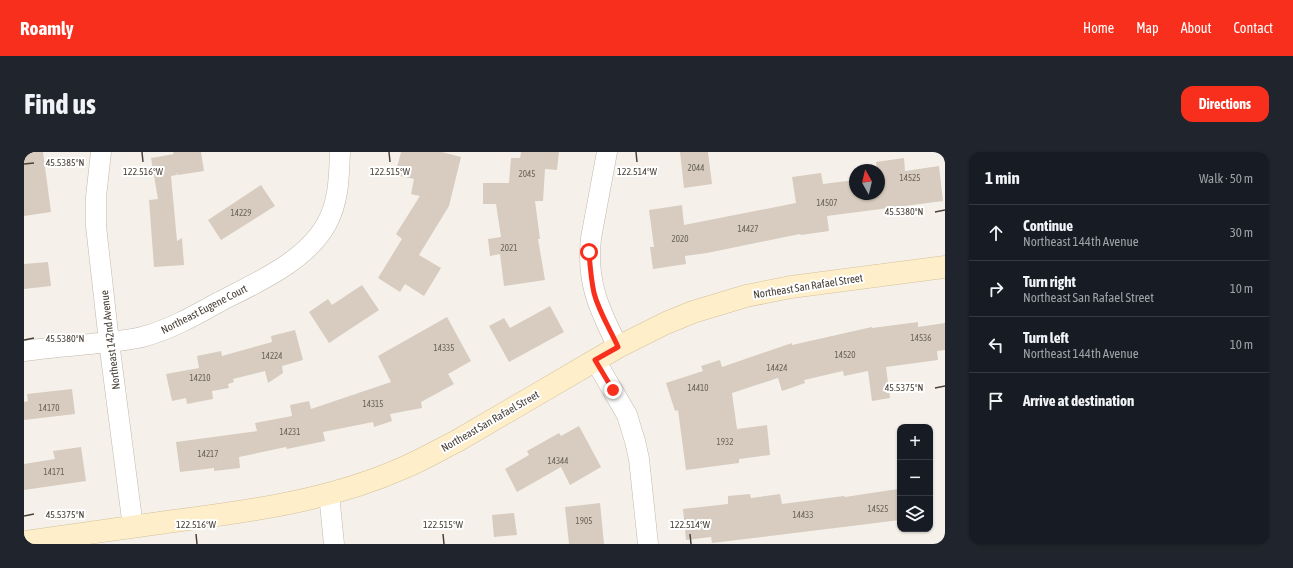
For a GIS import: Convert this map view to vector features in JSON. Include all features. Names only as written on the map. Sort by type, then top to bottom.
[{"type":"street","name":"Northeast 142nd Avenue","points":[[101,152],[96,197],[96,226],[133,527]]},
{"type":"street","name":"Northeast Eugene Court","points":[[24,351],[110,342],[140,337],[162,331],[282,268],[317,239],[328,222],[336,201],[340,152]]},
{"type":"street","points":[[607,152],[589,252],[590,271],[594,294],[618,347]]},
{"type":"street","name":"Northeast San Rafael Street","points":[[24,542],[263,509],[329,494],[368,482],[430,455],[457,441],[618,347],[666,323],[718,304],[746,296],[791,287],[945,267]]},
{"type":"street","points":[[595,360],[627,415],[635,440],[639,459],[648,544]]},
{"type":"street","points":[[329,494],[334,544]]},
{"type":"building","points":[[24,152],[43,152],[51,212],[24,216]]},
{"type":"building","points":[[173,152],[201,152],[204,171],[178,175],[176,172],[177,175],[171,176],[177,241],[182,238],[184,265],[154,267],[149,200],[158,199],[151,158],[174,154]]},
{"type":"building","points":[[401,152],[442,152],[461,157],[449,206],[419,255],[441,268],[424,296],[405,284],[400,292],[378,278],[402,239],[396,234],[420,196],[411,194],[414,179],[395,175]]},
{"type":"building","points":[[521,152],[559,152],[557,170],[545,169],[543,201],[535,201],[540,239],[538,239],[545,280],[504,286],[500,254],[490,256],[488,239],[501,237],[496,204],[483,204],[483,183],[509,183],[511,158],[520,158]]},
{"type":"building","points":[[680,152],[708,152],[712,184],[684,188]]},
{"type":"building","points":[[904,158],[905,171],[939,166],[943,201],[827,216],[829,231],[800,234],[685,256],[686,264],[653,269],[650,247],[654,247],[649,210],[682,205],[684,225],[796,203],[792,177],[821,173],[823,184],[849,181],[849,200],[885,200],[885,164],[876,164],[876,162]]},
{"type":"building","points":[[261,185],[275,206],[221,240],[208,220]]},
{"type":"building","points":[[48,262],[51,286],[24,289],[24,264]]},
{"type":"building","points":[[362,285],[379,310],[329,343],[309,312],[328,299],[332,305]]},
{"type":"building","points":[[550,306],[564,332],[509,362],[489,326],[504,318],[510,328]]},
{"type":"building","points":[[447,317],[471,361],[448,374],[454,384],[421,402],[422,408],[390,414],[392,421],[374,427],[373,422],[323,432],[325,441],[287,449],[286,447],[239,457],[240,468],[214,471],[214,468],[180,472],[176,442],[257,431],[255,423],[292,416],[290,405],[309,401],[311,409],[391,382],[378,356]]},
{"type":"building","points":[[918,322],[918,327],[945,323],[945,350],[937,351],[938,360],[886,367],[890,398],[872,401],[868,371],[844,376],[843,371],[804,380],[805,383],[782,391],[778,378],[732,393],[737,429],[767,425],[770,455],[739,459],[739,463],[686,470],[678,410],[675,411],[666,383],[703,371],[701,366],[720,360],[722,367],[792,343],[792,345],[872,327]]},
{"type":"building","points":[[295,330],[303,360],[282,366],[283,373],[268,383],[265,371],[233,379],[234,382],[228,384],[229,388],[212,391],[213,399],[187,404],[186,398],[172,401],[166,374],[199,368],[197,356],[221,351],[222,356],[272,342],[271,336]]},
{"type":"building","points":[[72,389],[75,414],[24,420],[24,402],[28,401],[27,394]]},
{"type":"building","points":[[579,426],[601,467],[570,485],[561,467],[517,492],[505,469],[529,455],[527,451],[559,433],[561,436]]},
{"type":"building","points":[[81,447],[86,481],[24,490],[24,464],[55,459],[53,451]]},
{"type":"building","points":[[897,489],[897,520],[712,543],[711,537],[686,540],[683,509],[728,504],[728,496],[750,494],[751,498],[780,494],[782,504]]},
{"type":"building","points":[[600,503],[604,544],[569,544],[565,507]]},
{"type":"building","points":[[514,513],[517,535],[494,537],[492,515]]},
{"type":"route","points":[[589,252],[590,271],[594,294],[618,347],[595,360],[613,390]]}]
